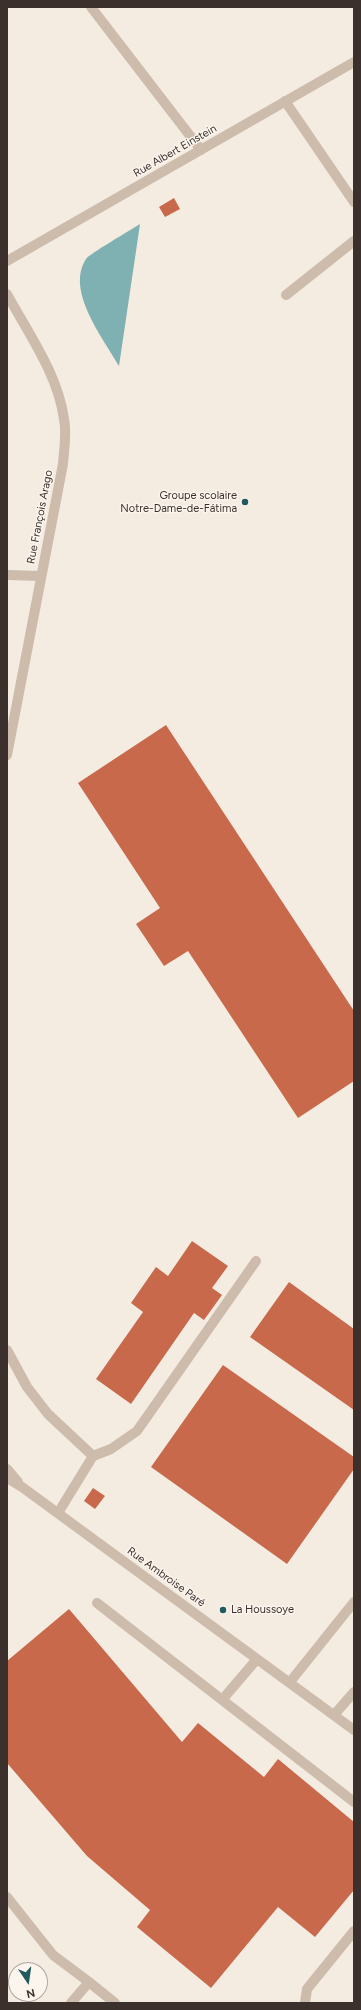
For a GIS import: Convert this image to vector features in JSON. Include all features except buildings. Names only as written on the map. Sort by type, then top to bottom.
[{"type":"street","points":[[91,7],[201,150]]},
{"type":"street","name":"Rue Albert Einstein","points":[[7,261],[354,62]]},
{"type":"street","points":[[285,101],[354,202]]},
{"type":"street","points":[[286,295],[354,241]]},
{"type":"street","name":"Rue François Arago","points":[[7,294],[48,369],[60,401],[64,419],[65,440],[62,464],[7,755]]},
{"type":"street","points":[[7,575],[41,576]]},
{"type":"street","points":[[58,1513],[93,1456],[111,1449],[137,1431],[256,1260]]},
{"type":"street","points":[[7,1350],[27,1387],[48,1414],[93,1456]]},
{"type":"street","name":"Rue Ambroise Paré","points":[[7,1469],[22,1487]]},
{"type":"street","name":"Rue Ambroise Paré","points":[[7,1478],[58,1513],[354,1730]]},
{"type":"street","points":[[290,1682],[354,1602]]},
{"type":"street","points":[[97,1603],[354,1802]]},
{"type":"street","points":[[222,1700],[257,1659]]},
{"type":"street","points":[[334,1715],[354,1692]]},
{"type":"street","points":[[7,1897],[53,1955],[115,2003]]},
{"type":"street","points":[[305,2003],[307,1989],[354,1931]]},
{"type":"street","points":[[71,2003],[89,1982]]},
{"type":"water","points":[[140,224],[119,366],[96,329],[83,300],[80,285],[81,272],[86,259],[89,256]]},
{"type":"place","name":"Groupe scolaire Notre-Dame-de-Fátima","points":[[245,502]]},
{"type":"place","name":"La Houssoye","points":[[223,1610]]}]
